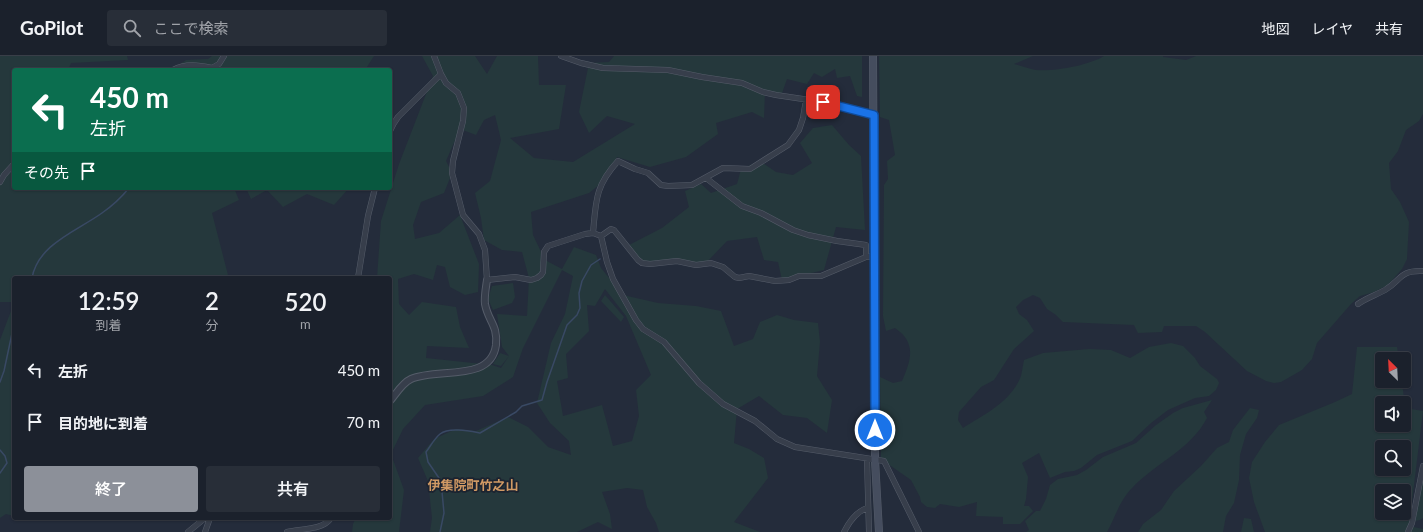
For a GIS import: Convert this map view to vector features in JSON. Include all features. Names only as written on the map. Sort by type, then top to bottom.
[{"type":"main road","points":[[874,56],[875,460],[879,532]]},
{"type":"street","points":[[178,68],[192,64],[212,68],[219,64],[224,56]]},
{"type":"street","points":[[392,399],[405,383],[412,379],[432,374],[478,369],[486,364],[495,350],[495,327],[485,305],[487,280],[486,250],[479,234],[463,215],[452,173],[453,161],[463,121],[464,108],[458,93],[446,83],[434,56]]},
{"type":"street","points":[[561,56],[581,63],[603,68],[668,70],[742,83],[763,92],[823,102],[874,115]]},
{"type":"street","points":[[392,126],[398,117],[441,74]]},
{"type":"street","points":[[593,233],[596,202],[600,186],[607,173],[618,160],[648,174],[661,185],[692,185],[723,168],[750,168],[788,145],[800,130],[806,100]]},
{"type":"street","points":[[0,182],[12,166]]},
{"type":"street","points":[[706,178],[742,206],[761,213],[793,230],[808,235],[837,241],[866,245],[866,257]]},
{"type":"street","points":[[358,276],[368,216],[374,190]]},
{"type":"street","points":[[601,236],[611,229],[614,230],[642,263],[650,264],[677,260],[696,265],[711,263],[723,267],[735,277],[739,278],[749,276],[775,281],[789,280],[799,276],[821,276],[866,257],[874,256]]},
{"type":"street","points":[[487,280],[516,276],[531,280],[537,278],[543,272],[544,252],[548,246],[593,233],[601,236]]},
{"type":"street","points":[[601,236],[607,262],[613,279],[636,320],[643,329],[664,342],[699,383],[723,404],[755,422],[786,444],[807,450],[856,456],[884,462],[919,532]]},
{"type":"street","points":[[1358,304],[1387,289],[1402,275],[1411,272],[1423,271]]},
{"type":"street","points":[[867,459],[867,508],[869,532]]},
{"type":"street","points":[[1408,532],[1412,523],[1423,466]]},
{"type":"street","points":[[844,532],[851,519],[867,508]]},
{"type":"street","points":[[188,532],[203,520]]},
{"type":"street","points":[[206,532],[209,520]]},
{"type":"street","points":[[288,532],[297,529],[316,528],[330,520]]},
{"type":"green space","points":[[0,56],[127,56],[128,60],[71,63],[69,68],[12,68],[12,190],[235,190],[239,200],[212,213],[229,276],[12,276],[12,302],[0,302]]},
{"type":"green space","points":[[212,56],[374,56],[366,68],[175,68],[186,60],[208,59]]},
{"type":"green space","points":[[422,56],[475,56],[487,74],[497,56],[538,56],[539,85],[566,85],[559,129],[510,138],[534,158],[573,162],[635,124],[607,116],[589,133],[579,112],[589,63],[609,62],[614,56],[862,56],[862,97],[857,96],[850,76],[837,78],[835,69],[822,77],[814,73],[807,84],[787,79],[781,96],[765,90],[764,118],[752,112],[716,123],[718,134],[686,157],[650,167],[617,157],[604,181],[589,193],[531,212],[533,235],[545,260],[562,269],[574,247],[596,255],[601,268],[623,295],[658,303],[696,306],[721,311],[734,346],[753,339],[760,322],[777,315],[794,320],[818,323],[820,342],[817,376],[832,400],[827,433],[807,418],[783,415],[759,396],[737,409],[734,443],[749,449],[764,458],[768,478],[734,522],[760,532],[659,532],[647,507],[643,490],[627,488],[602,492],[610,514],[612,529],[598,522],[577,532],[430,532],[432,518],[428,481],[418,458],[434,439],[456,429],[476,431],[508,417],[528,427],[548,447],[571,455],[569,441],[550,423],[537,403],[551,343],[565,314],[573,276],[562,270],[523,348],[513,377],[483,396],[425,405],[403,429],[392,452],[392,276],[377,276],[381,221],[399,164],[433,76]],"holes":[[[495,115],[501,140],[490,181],[475,193],[484,240],[502,250],[522,252],[529,278],[527,316],[497,314],[502,347],[509,356],[501,368],[492,365],[426,358],[427,346],[469,348],[460,327],[456,307],[422,302],[409,315],[399,304],[398,279],[414,274],[433,280],[437,265],[445,267],[450,287],[465,295],[478,292],[479,264],[460,215],[439,233],[415,239],[413,225],[421,202],[444,193],[452,173],[446,161],[460,129],[476,135],[484,120]],[[605,289],[626,316],[651,375],[636,390],[639,416],[632,441],[613,446],[602,405],[563,416],[557,381],[568,378],[566,354],[589,331],[587,305],[595,306]]]},
{"type":"green space","points":[[879,56],[1033,56],[1014,64],[1033,70],[1052,70],[1081,65],[1104,56],[1163,56],[1186,60],[1196,56],[1423,56],[1423,114],[1419,121],[1406,130],[1398,151],[1389,163],[1391,189],[1400,202],[1409,222],[1407,259],[1402,269],[1388,285],[1374,292],[1360,296],[1351,304],[1317,343],[1312,359],[1302,370],[1281,382],[1274,383],[1266,381],[1247,371],[1205,332],[1196,326],[1164,326],[1162,332],[1138,333],[1134,325],[1063,322],[1047,309],[1040,298],[1033,295],[1023,300],[1016,307],[1019,314],[1027,320],[1034,331],[1014,349],[994,380],[981,387],[959,412],[958,420],[963,428],[988,412],[1011,393],[1021,376],[1024,360],[1043,353],[1089,349],[1111,350],[1130,358],[1149,347],[1171,343],[1183,346],[1195,358],[1200,366],[1217,379],[1219,383],[1216,390],[1209,396],[1195,398],[1168,410],[1151,423],[1132,441],[1097,455],[1081,468],[1074,471],[1065,472],[1050,478],[1039,453],[1022,463],[1028,477],[1024,506],[1029,506],[1033,511],[1020,524],[1003,524],[1003,517],[976,516],[977,502],[959,507],[940,504],[935,508],[927,507],[921,502],[911,480],[881,459],[880,377],[893,383],[902,381],[910,359],[910,352],[907,340],[902,334],[895,328],[886,331],[883,316],[884,185],[888,179],[887,161],[895,155],[889,120],[880,117]]},
{"type":"green space","points":[[832,125],[849,145],[861,156],[865,230],[836,227],[824,270],[782,280],[778,262],[764,260],[757,237],[727,241],[705,264],[674,262],[649,265],[636,260],[629,245],[662,228],[689,207],[685,191],[701,184],[711,193],[737,184],[741,169],[760,161],[776,172],[793,175],[812,163],[800,143],[813,128]]},
{"type":"green space","points":[[247,190],[267,190],[251,199]]},
{"type":"green space","points":[[267,190],[347,190],[334,205],[307,194],[283,207]]},
{"type":"green space","points":[[513,283],[515,297],[512,303],[493,310],[488,299],[492,286]]},
{"type":"green space","points":[[605,295],[624,317],[621,322],[601,301]]},
{"type":"green space","points":[[12,308],[12,516],[6,514],[0,518],[0,340]]},
{"type":"green space","points":[[1357,347],[1397,347],[1398,352],[1375,352],[1375,388],[1403,388],[1404,396],[1375,396],[1375,432],[1411,432],[1411,409],[1423,411],[1411,510],[1411,484],[1375,484],[1375,520],[1410,520],[1409,526],[1423,529],[1423,532],[1265,532],[1254,502],[1249,478],[1252,462],[1265,442],[1279,425],[1352,394]]},
{"type":"green space","points":[[500,353],[509,356],[501,366],[493,364]]},
{"type":"green space","points":[[1212,400],[1204,412],[1207,418],[1200,429],[1183,447],[1142,478],[1128,492],[1107,532],[1026,532],[1029,530],[1025,521],[1036,511],[1040,511],[1046,499],[1050,485],[1058,479],[1077,475],[1103,457],[1136,443],[1156,425],[1173,413],[1183,408]]},
{"type":"green space","points":[[1250,408],[1259,410],[1257,418],[1246,434],[1240,455],[1239,480],[1234,503],[1226,516],[1223,532],[1138,532],[1143,524],[1161,510],[1174,491],[1201,466],[1217,448],[1229,442],[1233,430]]},
{"type":"green space","points":[[392,457],[404,490],[399,532],[352,532],[355,520],[392,520]]},
{"type":"green space","points":[[1423,478],[1423,518],[1414,521]]},
{"type":"green space","points":[[1244,518],[1251,519],[1254,532],[1241,532]]},
{"type":"waterway","points":[[33,276],[36,266],[50,247],[113,205],[127,190]]},
{"type":"waterway","points":[[440,532],[444,513],[441,481],[428,462],[426,452],[436,438],[444,432],[459,430],[480,433],[516,412],[522,406],[542,400],[567,325],[577,315],[580,308],[579,293],[582,281],[591,265],[600,259]]},
{"type":"waterway","points":[[0,382],[4,371],[12,333]]},
{"type":"waterway","points":[[0,450],[5,456],[7,463],[0,473]]},
{"type":"district","name":"伊集院町竹之山","points":[[473,485]]},
{"type":"route","points":[[823,102],[874,115],[875,430]]}]
